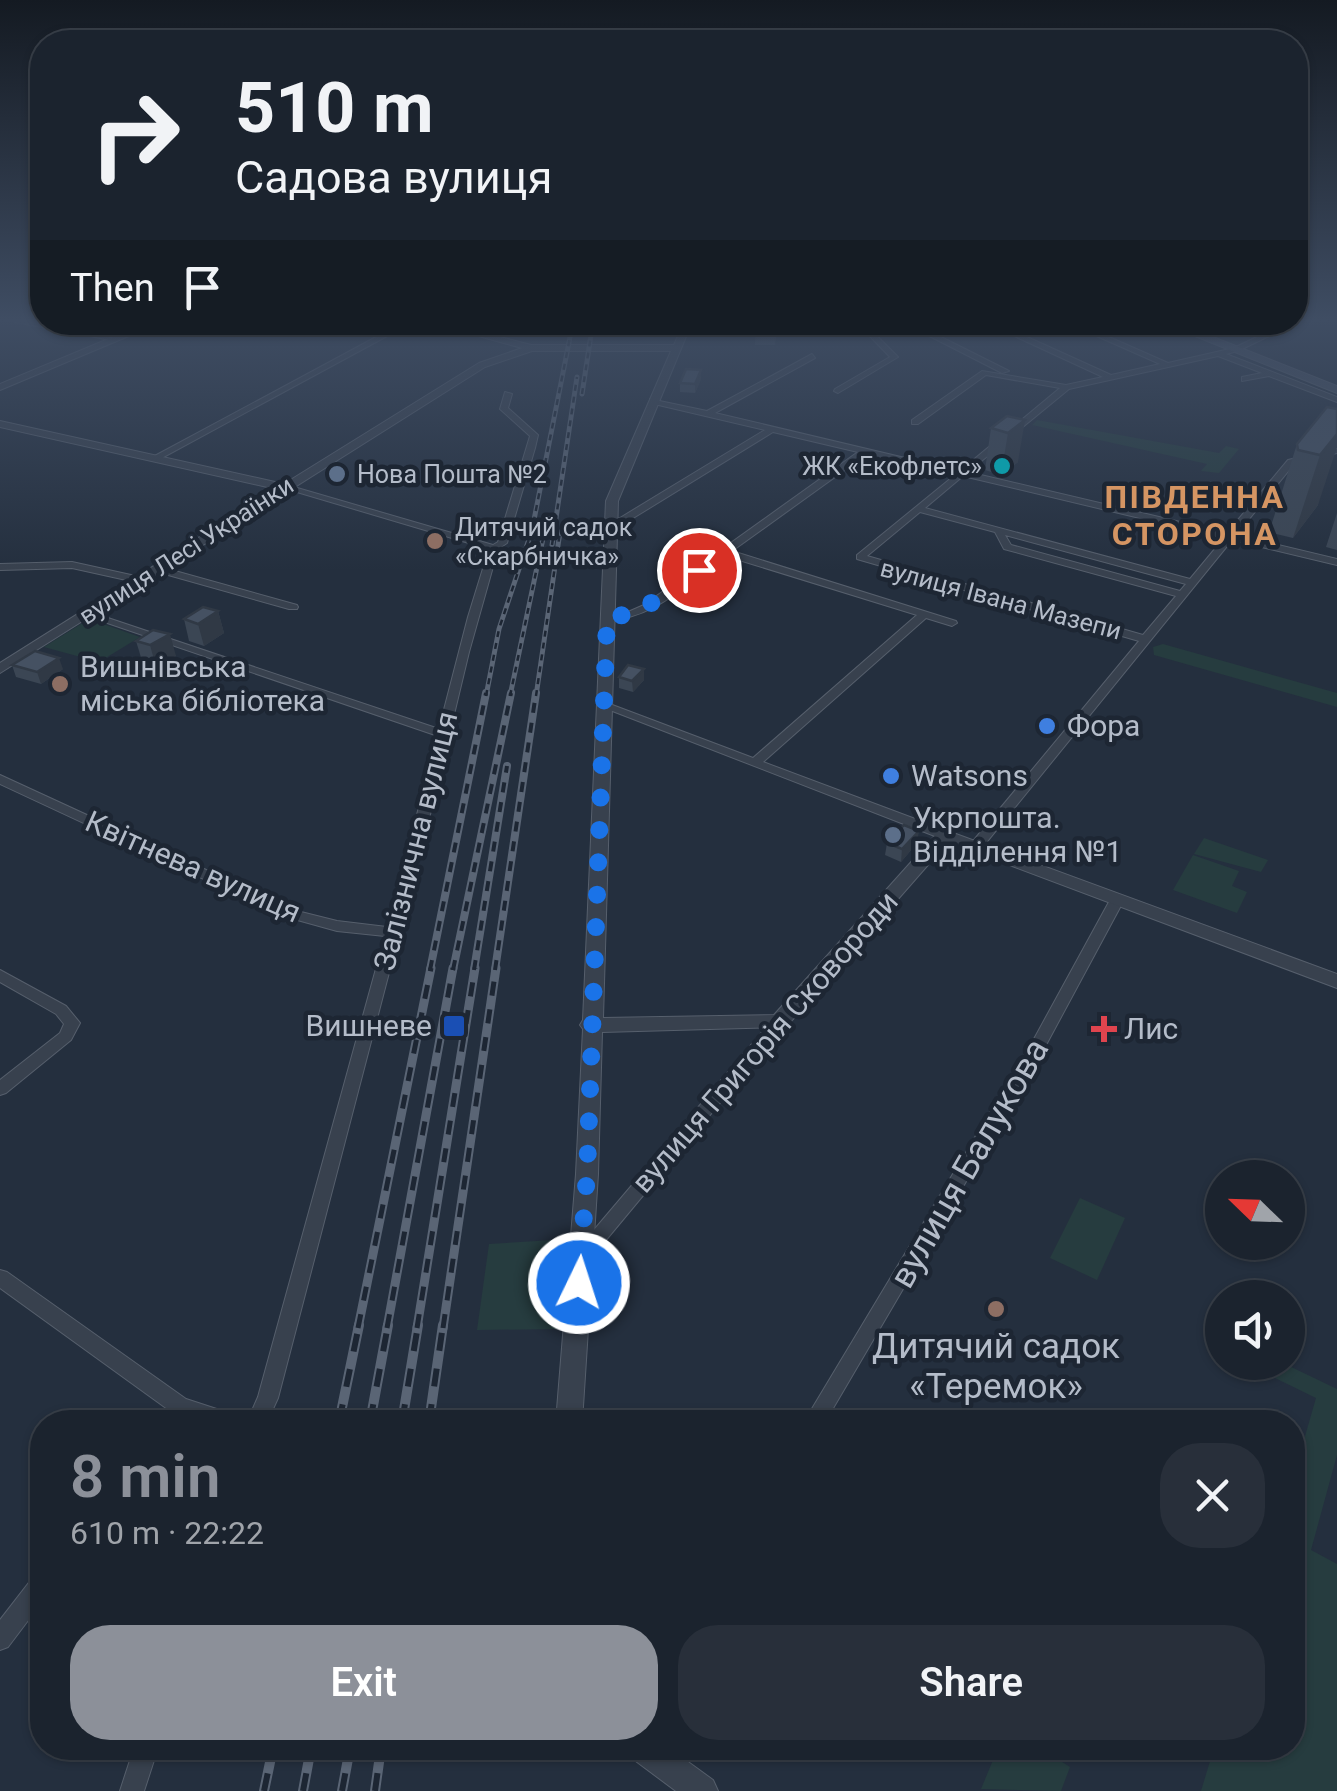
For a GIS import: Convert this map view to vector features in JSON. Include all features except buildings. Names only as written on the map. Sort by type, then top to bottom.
[{"type":"street","points":[[155,458],[255,405]]},
{"type":"street","name":"вулиця Лесі Українки","points":[[0,669],[417,405]]},
{"type":"street","name":"Залізнична вулиця","points":[[262,1410],[393,932],[469,624],[494,548],[502,542],[534,436],[506,415],[505,405]]},
{"type":"street","points":[[570,1410],[582,1246],[610,522],[620,476],[650,405]]},
{"type":"street","points":[[670,405],[1337,562]]},
{"type":"street","points":[[708,414],[725,405]]},
{"type":"street","points":[[915,422],[939,405]]},
{"type":"street","points":[[860,558],[1045,405]]},
{"type":"street","points":[[1326,406],[1330,405]]},
{"type":"street","points":[[0,424],[284,487],[494,548]]},
{"type":"street","points":[[610,522],[622,521],[770,430]]},
{"type":"street","points":[[607,618],[630,615],[648,606],[862,451]]},
{"type":"street","points":[[976,846],[1291,462],[1337,451]]},
{"type":"street","points":[[918,509],[1191,582]]},
{"type":"street","points":[[998,530],[1007,547],[1181,594]]},
{"type":"street","points":[[724,552],[952,623]]},
{"type":"street","name":"вулиця Івана Мазепи","points":[[860,558],[1144,639]]},
{"type":"street","points":[[0,567],[72,565],[140,580]]},
{"type":"street","points":[[157,569],[293,608]]},
{"type":"street","points":[[86,614],[444,734]]},
{"type":"street","points":[[754,763],[922,616]]},
{"type":"street","points":[[603,705],[1337,980]]},
{"type":"street","name":"Квітнева вулиця","points":[[0,778],[288,913],[337,926],[393,932]]},
{"type":"street","name":"вулиця Григорія Сковороди","points":[[582,1246],[600,1235],[779,1022],[945,835]]},
{"type":"street","name":"вулиця Балукова","points":[[821,1410],[1021,1075],[1117,900]]},
{"type":"street","points":[[0,975],[62,1010],[72,1022],[66,1036],[0,1089]]},
{"type":"street","points":[[590,1024],[779,1022]]},
{"type":"street","points":[[1,1281],[168,1410]]},
{"type":"street","points":[[0,1639],[30,1600]]},
{"type":"street","points":[[132,1791],[142,1760]]},
{"type":"street","points":[[660,1760],[702,1791]]},
{"type":"green space","points":[[1037,420],[1219,453],[1226,446],[1239,449],[1219,473],[1201,471],[1207,464],[1032,425]]},
{"type":"green space","points":[[89,619],[140,637],[99,662],[44,647]]},
{"type":"green space","points":[[1163,644],[1337,693],[1337,707],[1154,655],[1153,647]]},
{"type":"green space","points":[[1204,838],[1268,860],[1261,872],[1194,854]]},
{"type":"green space","points":[[1193,855],[1239,871],[1232,886],[1247,892],[1237,913],[1173,890]]},
{"type":"green space","points":[[1080,1198],[1125,1218],[1097,1280],[1050,1258]]},
{"type":"green space","points":[[569,1239],[560,1329],[477,1330],[489,1244]]},
{"type":"green space","points":[[1305,1374],[1337,1389],[1337,1455],[1311,1550],[1337,1564],[1337,1791],[1201,1791],[1210,1760],[1305,1760],[1305,1436],[1316,1398],[1279,1380],[1305,1380]]},
{"type":"green space","points":[[993,1760],[1059,1760],[1070,1767],[1061,1791],[981,1789]]},
{"type":"railway","points":[[486,696],[499,629],[532,530],[557,405]]},
{"type":"railway","points":[[552,545],[573,405]]},
{"type":"railway","points":[[510,696],[545,529]]},
{"type":"railway","points":[[536,696],[560,532]]},
{"type":"railway","points":[[430,970],[486,693]]},
{"type":"railway","points":[[453,970],[511,693]]},
{"type":"railway","points":[[495,970],[536,693]]},
{"type":"railway","points":[[474,970],[507,766]]},
{"type":"railway","points":[[358,1328],[431,968]]},
{"type":"railway","points":[[387,1328],[453,968]]},
{"type":"railway","points":[[417,1328],[475,968]]},
{"type":"railway","points":[[443,1328],[496,968]]},
{"type":"railway","points":[[341,1410],[359,1325]]},
{"type":"railway","points":[[372,1410],[388,1325]]},
{"type":"railway","points":[[404,1410],[418,1325]]},
{"type":"railway","points":[[431,1410],[443,1325]]},
{"type":"railway","points":[[264,1791],[270,1760]]},
{"type":"railway","points":[[303,1791],[309,1760]]},
{"type":"railway","points":[[342,1791],[348,1760]]},
{"type":"railway","points":[[375,1791],[379,1760]]},
{"type":"place","name":"ЖК «Екофлетс»","points":[[1002,466]]},
{"type":"place","name":"Нова Пошта №2","points":[[337,474]]},
{"type":"place","name":"Дитячий садок «Скарбничка»","points":[[435,541]]},
{"type":"place","name":"Вишнівська міська бібліотека","points":[[60,684]]},
{"type":"place","name":"Фора","points":[[1047,726]]},
{"type":"place","name":"Watsons","points":[[891,776]]},
{"type":"place","name":"Укрпошта. Відділення №1","points":[[893,835]]},
{"type":"place","name":"Вишневе","points":[[454,1026]]},
{"type":"place","name":"Лис","points":[[1104,1029]]},
{"type":"place","name":"Дитячий садок «Теремок»","points":[[996,1309]]},
{"type":"district","name":"ПІВДЕННА СТОРОНА","points":[[1195,516]]},
{"type":"route","points":[[579,1283],[587,1174],[607,618],[630,615],[648,606],[699,570]]}]
